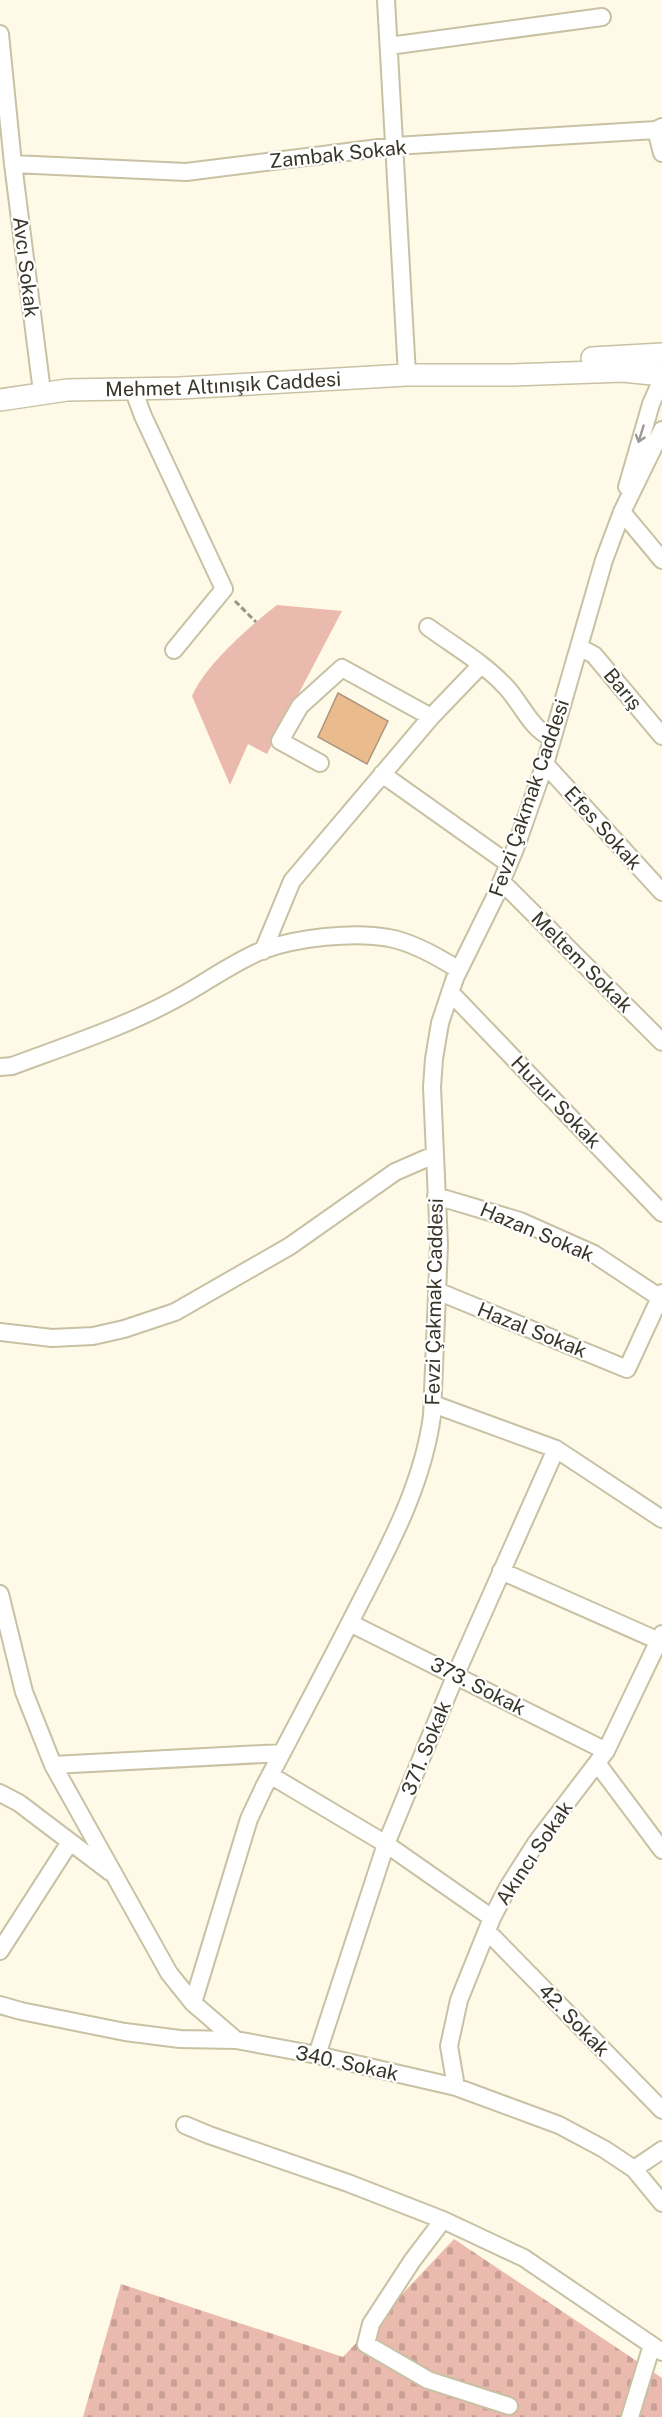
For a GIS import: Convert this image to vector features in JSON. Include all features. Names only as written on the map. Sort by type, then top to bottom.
[{"type":"main road","name":"Mehmet Altınışık Caddesi","points":[[446,374],[516,364],[662,354]]},
{"type":"main road","name":"Mehmet Altınışık Caddesi","points":[[0,400],[42,392],[407,375],[512,375],[624,370],[662,377]]},
{"type":"street","points":[[386,0],[407,375]]},
{"type":"street","points":[[389,46],[602,17]]},
{"type":"street","name":"Avcı Sokak","points":[[0,34],[13,164],[8,193],[42,392]]},
{"type":"street","points":[[659,128],[662,153]]},
{"type":"street","name":"Zambak Sokak","points":[[13,164],[186,172],[394,146],[659,128]]},
{"type":"street","name":"Fevzi Çakmak Caddesi","points":[[622,512],[633,462],[662,377]]},
{"type":"street","points":[[133,389],[143,416],[224,589],[174,650]]},
{"type":"street","name":"Fevzi Çakmak Caddesi","points":[[193,2002],[249,1819],[387,1551],[420,1473],[429,1443],[433,1404],[439,1245],[432,1087],[440,1023],[459,970],[509,864],[545,764],[604,560],[622,512],[662,430]]},
{"type":"street","points":[[622,512],[662,560]]},
{"type":"street","points":[[428,627],[481,665],[506,687],[540,733],[552,738]]},
{"type":"street","name":"Barış","points":[[579,647],[594,655],[662,736]]},
{"type":"street","points":[[263,951],[292,881],[431,717],[481,665]]},
{"type":"street","points":[[320,763],[280,741],[300,706],[342,668],[431,717]]},
{"type":"street","name":"Efes Sokak","points":[[545,764],[662,892]]},
{"type":"street","points":[[382,774],[509,864]]},
{"type":"street","name":"Meltem Sokak","points":[[502,882],[662,1042]]},
{"type":"street","points":[[0,1067],[12,1065],[98,1035],[173,1001],[222,971],[263,951],[292,942],[341,935],[390,938],[438,957],[459,970]]},
{"type":"street","name":"Huzur Sokak","points":[[450,992],[662,1213]]},
{"type":"street","points":[[0,1332],[52,1338],[93,1336],[124,1329],[175,1312],[291,1246],[396,1172],[434,1155]]},
{"type":"street","name":"Hazan Sokak","points":[[436,1196],[520,1221],[594,1254],[661,1297]]},
{"type":"street","name":"Hazal Sokak","points":[[437,1291],[627,1369],[661,1297]]},
{"type":"street","points":[[433,1404],[556,1449],[662,1519]]},
{"type":"street","name":"371. Sokak","points":[[316,2055],[386,1844],[456,1674],[556,1449]]},
{"type":"street","points":[[501,1571],[660,1637]]},
{"type":"street","points":[[0,1594],[24,1692],[53,1765],[170,1974],[193,2002],[236,2040]]},
{"type":"street","name":"373. Sokak","points":[[350,1623],[456,1674],[601,1757]]},
{"type":"street","name":"Akıncı Sokak","points":[[456,2087],[449,2046],[459,2000],[489,1924],[508,1887],[537,1843],[601,1757],[660,1637]]},
{"type":"street","points":[[53,1765],[282,1753]]},
{"type":"street","points":[[601,1757],[662,1850]]},
{"type":"street","name":"42. Sokak","points":[[270,1775],[386,1844],[489,1924],[662,2110]]},
{"type":"street","points":[[0,1793],[19,1803],[115,1877]]},
{"type":"street","points":[[0,1951],[70,1842]]},
{"type":"street","name":"340. Sokak","points":[[0,2005],[125,2032],[180,2039],[236,2040],[316,2055],[456,2087],[559,2125],[604,2149],[634,2169],[662,2203]]},
{"type":"street","points":[[184,2125],[348,2183],[443,2220],[524,2258],[657,2349],[630,2417]]},
{"type":"street","points":[[634,2169],[662,2150]]},
{"type":"street","points":[[443,2220],[412,2261],[371,2324],[366,2343],[428,2380],[509,2406]]},
{"type":"path","points":[[224,589],[256,622]]},
{"type":"green space","points":[[277,605],[342,611],[267,754],[248,744],[230,785],[192,696],[207,671],[218,659],[241,635]]},
{"type":"green space","points":[[454,2239],[662,2378],[662,2417],[83,2417],[121,2284],[343,2357]]},
{"type":"building","points":[[338,693],[388,721],[367,764],[318,737]]}]
